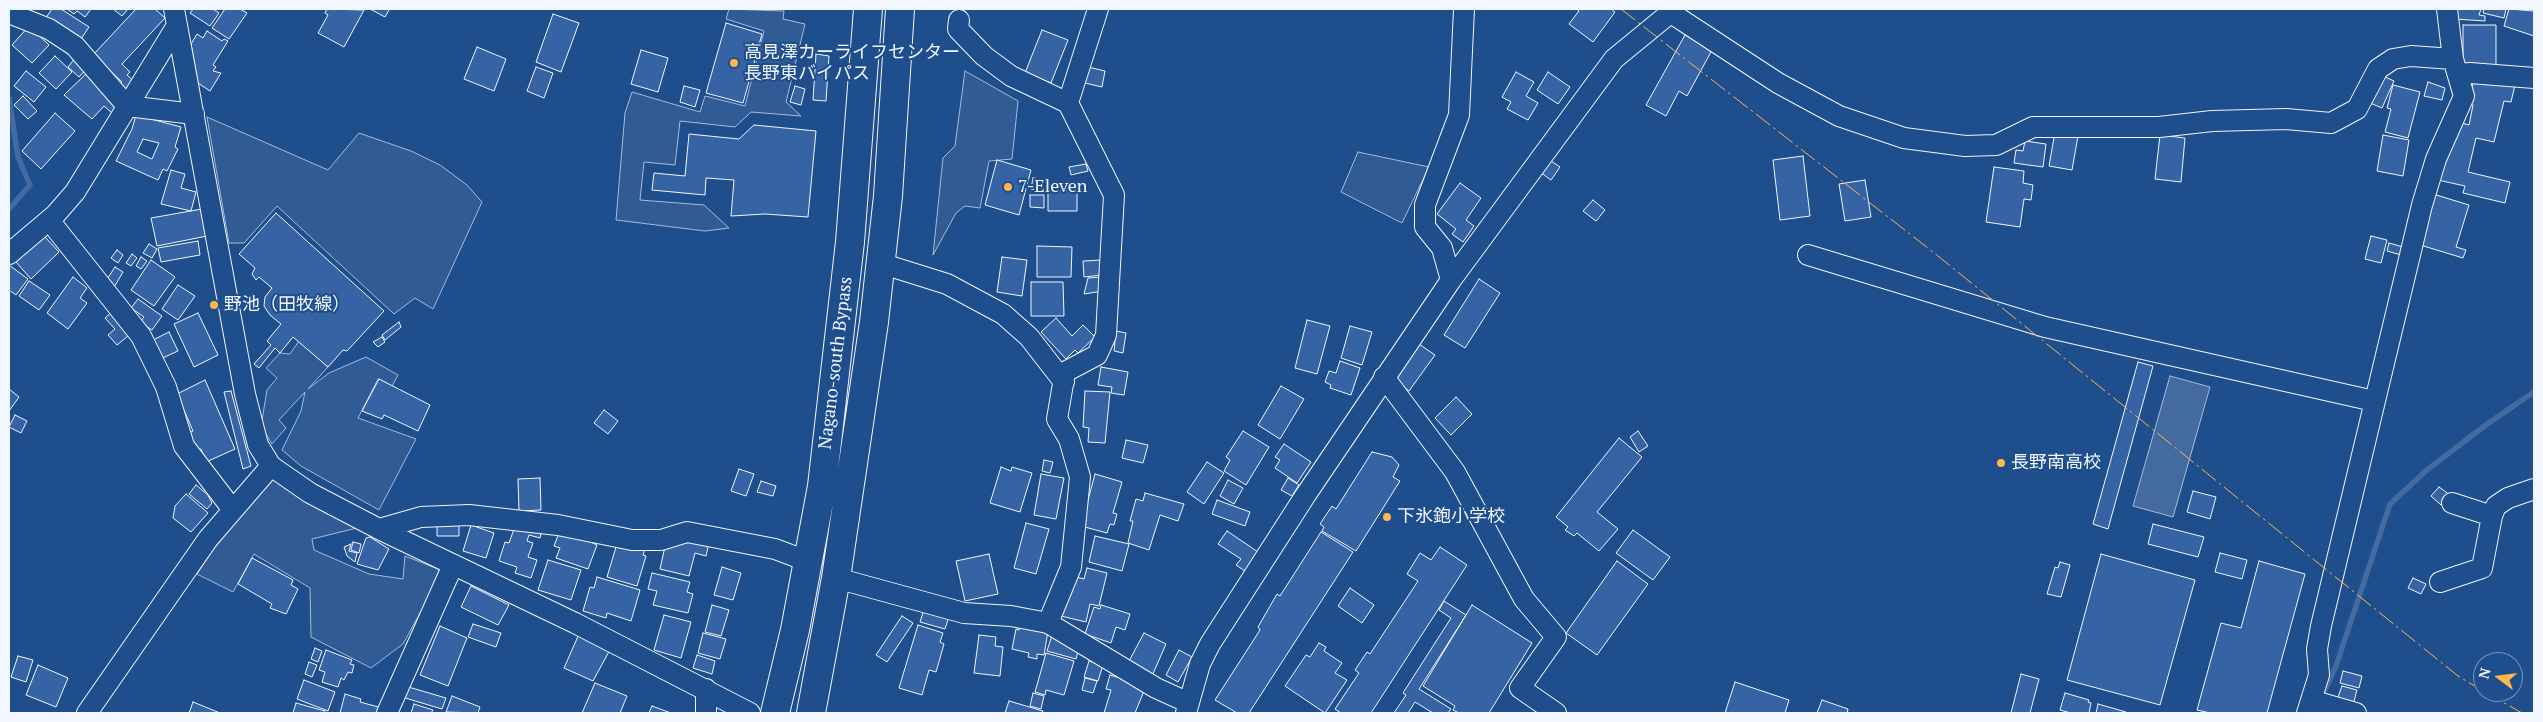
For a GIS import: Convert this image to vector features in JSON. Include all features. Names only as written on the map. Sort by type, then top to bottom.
[{"type":"highway","name":"Nagano-south Bypass","points":[[776,713],[795,630],[822,486],[850,242],[868,9]]},
{"type":"highway","name":"Nagano-south Bypass","points":[[811,713],[836,578],[880,263],[888,196],[900,9]]},
{"type":"street","points":[[1068,103],[1098,9]]},
{"type":"street","points":[[1451,280],[1442,248],[1425,227],[1425,205],[1459,115],[1464,9]]},
{"type":"street","points":[[2356,713],[2309,706],[2318,675],[2317,649],[2321,626],[2422,205],[2436,160],[2464,96],[2456,67],[2448,9]]},
{"type":"street","points":[[836,578],[964,613],[1011,616],[1048,623],[1188,708],[1200,664],[1210,644],[1384,377],[1451,280],[1614,59],[1673,11],[1778,83],[1838,116],[1904,138],[1965,146],[1996,145],[2033,127],[2159,127],[2212,121],[2286,119],[2331,123],[2357,109],[2378,69],[2393,59],[2411,56],[2456,67],[2534,78]]},
{"type":"street","points":[[9,13],[49,29],[75,46],[127,106],[194,114]]},
{"type":"street","points":[[9,254],[49,220],[75,192],[127,106],[175,18]]},
{"type":"street","points":[[175,18],[194,114],[225,293],[252,426],[263,455],[271,466],[310,493],[379,529],[575,623],[750,713]]},
{"type":"street","points":[[959,20],[958,29],[984,56],[1011,76],[1068,103],[1114,195],[1106,335],[1097,355],[1065,372],[1057,418],[1069,439],[1080,477],[1077,524],[1071,567],[1048,623]]},
{"type":"street","points":[[49,220],[141,336],[166,387],[184,446],[233,510]]},
{"type":"street","points":[[1808,255],[2046,327],[2374,401]]},
{"type":"street","points":[[880,263],[947,284],[1003,314],[1029,337],[1064,382]]},
{"type":"street","points":[[1384,377],[1455,472],[1524,599],[1556,637],[1520,688],[1556,713]]},
{"type":"street","points":[[91,712],[208,538],[271,466]]},
{"type":"street","points":[[2440,582],[2482,568],[2492,516],[2496,506],[2508,498],[2534,489]]},
{"type":"street","points":[[2452,504],[2492,516]]},
{"type":"street","points":[[379,529],[421,517],[469,515],[558,525],[632,540],[661,540],[687,532],[744,545],[775,549],[807,561]]},
{"type":"street","points":[[387,713],[453,565]]},
{"type":"street","points":[[706,689],[706,713]]},
{"type":"shaded area","points":[[729,9],[784,11],[783,19],[805,24],[786,102],[801,116],[751,112],[735,127],[680,121],[675,165],[644,162],[640,200],[704,205],[729,228],[705,231],[616,220],[625,113],[632,92],[700,112],[705,96],[745,106],[764,31],[726,19]]},
{"type":"shaded area","points":[[965,71],[1018,101],[1012,159],[989,161],[980,208],[965,206],[956,213],[933,255],[943,158],[955,146]]},
{"type":"shaded area","points":[[207,117],[328,170],[359,133],[411,151],[440,165],[467,185],[482,202],[433,309],[415,298],[394,314],[277,206],[244,243],[229,243]]},
{"type":"shaded area","points":[[1358,152],[1429,167],[1402,223],[1341,192]]},
{"type":"shaded area","points":[[299,341],[328,367],[308,389],[329,373],[366,357],[398,375],[392,386],[378,379],[358,418],[416,439],[379,510],[301,466],[282,450],[301,411],[305,392],[279,420],[286,428],[272,444],[261,426],[267,390],[277,378],[266,368],[280,353],[290,354]]},
{"type":"shaded area","points":[[2170,376],[2210,387],[2173,517],[2133,506]]},
{"type":"shaded area","points":[[271,476],[357,528],[312,539],[314,550],[369,574],[403,579],[405,556],[443,571],[403,644],[371,668],[311,637],[310,588],[254,554],[233,592],[197,574],[213,550]]},
{"type":"building","points":[[52,9],[61,9],[89,27],[79,42],[45,19]]},
{"type":"building","points":[[67,9],[91,9],[85,17],[77,11],[74,14]]},
{"type":"building","points":[[113,9],[128,9],[122,16]]},
{"type":"building","points":[[136,9],[155,9],[165,18],[122,64],[130,72],[127,75],[135,82],[127,91],[119,84],[122,82],[93,55]]},
{"type":"building","points":[[193,9],[213,9],[219,13],[210,26],[190,13]]},
{"type":"building","points":[[225,9],[240,9],[247,13],[229,39],[212,28]]},
{"type":"building","points":[[327,9],[364,10],[344,47],[318,33],[328,15],[325,13]]},
{"type":"building","points":[[370,9],[386,9],[389,10],[385,17]]},
{"type":"building","points":[[1576,9],[1611,9],[1615,12],[1593,42],[1569,24],[1579,11]]},
{"type":"building","points":[[2454,9],[2481,9],[2479,15],[2485,16],[2485,21],[2455,19]]},
{"type":"building","points":[[2484,9],[2506,9],[2504,18],[2483,13]]},
{"type":"building","points":[[2509,9],[2534,11],[2534,36],[2504,26]]},
{"type":"building","points":[[553,14],[579,23],[561,72],[536,62]]},
{"type":"building","name":"高見澤カーライフセンター 長野東バイパス","points":[[726,23],[762,34],[743,103],[706,93]]},
{"type":"building","points":[[2463,25],[2496,25],[2496,70],[2463,70]]},
{"type":"building","points":[[29,26],[49,45],[32,63],[12,45]]},
{"type":"building","points":[[1042,30],[1068,40],[1051,83],[1025,73]]},
{"type":"building","points":[[207,31],[222,41],[224,39],[228,41],[213,65],[216,67],[213,71],[221,73],[210,91],[198,83],[191,44],[197,34],[203,38]]},
{"type":"building","points":[[1685,35],[1712,50],[1687,96],[1679,91],[1666,116],[1646,105]]},
{"type":"building","points":[[477,47],[506,59],[494,91],[464,79]]},
{"type":"building","points":[[641,50],[668,58],[658,92],[631,84]]},
{"type":"building","points":[[816,54],[829,56],[826,101],[813,100]]},
{"type":"building","points":[[55,56],[72,72],[56,89],[39,73]]},
{"type":"building","points":[[76,57],[88,67],[79,77],[68,67]]},
{"type":"building","points":[[536,67],[553,73],[544,98],[527,91]]},
{"type":"building","points":[[1088,67],[1105,71],[1102,87],[1085,83]]},
{"type":"building","points":[[26,71],[46,87],[34,102],[14,86]]},
{"type":"building","points":[[88,72],[118,107],[112,113],[104,106],[92,119],[64,95]]},
{"type":"building","points":[[1516,72],[1534,82],[1526,96],[1538,103],[1528,120],[1507,109],[1511,102],[1502,97]]},
{"type":"building","points":[[1548,72],[1570,87],[1558,104],[1537,90]]},
{"type":"building","points":[[2475,75],[2515,85],[2511,102],[2504,101],[2494,142],[2476,138],[2468,172],[2510,182],[2505,203],[2463,193],[2465,186],[2438,180],[2446,147],[2452,148],[2458,122],[2469,125],[2473,105],[2468,104]]},
{"type":"building","points":[[2383,76],[2394,81],[2382,108],[2370,103]]},
{"type":"building","points":[[2428,82],[2445,88],[2442,100],[2424,96]]},
{"type":"building","points":[[2393,85],[2420,92],[2408,138],[2385,132],[2391,109],[2387,108]]},
{"type":"building","points":[[684,86],[700,90],[695,107],[680,102]]},
{"type":"building","points":[[795,86],[805,89],[801,105],[790,102]]},
{"type":"building","points":[[23,96],[37,111],[28,119],[14,105]]},
{"type":"building","points":[[55,113],[75,131],[41,169],[22,151]]},
{"type":"building","points":[[136,115],[181,127],[175,147],[178,149],[167,171],[163,169],[158,180],[116,161],[132,129]],"holes":[[[143,139],[159,143],[152,159],[137,152]]]},
{"type":"building","points":[[754,125],[816,131],[808,217],[765,214],[731,216],[734,180],[706,178],[705,195],[652,190],[654,173],[685,176],[689,134],[739,139]]},
{"type":"building","points":[[2055,132],[2078,136],[2072,170],[2049,166]]},
{"type":"building","points":[[2160,135],[2185,138],[2181,182],[2155,179]]},
{"type":"building","points":[[2383,135],[2409,140],[2403,176],[2377,171]]},
{"type":"building","points":[[2025,141],[2046,144],[2043,167],[2014,163],[2016,150],[2023,151]]},
{"type":"building","points":[[1803,156],[1810,216],[1780,220],[1773,160]]},
{"type":"building","points":[[1548,159],[1560,167],[1551,180],[1540,172]]},
{"type":"building","name":"7-Eleven","points":[[997,160],[1031,170],[1019,215],[985,205]]},
{"type":"building","points":[[1086,164],[1088,171],[1071,175],[1069,167]]},
{"type":"building","points":[[1994,167],[2024,171],[2023,183],[2033,185],[2031,200],[2024,199],[2020,227],[1986,222]]},
{"type":"building","points":[[171,170],[185,174],[181,188],[196,192],[191,211],[161,204]]},
{"type":"building","points":[[1033,178],[1042,179],[1040,191],[1031,189]]},
{"type":"building","points":[[1865,180],[1871,217],[1845,221],[1839,184]]},
{"type":"building","points":[[1460,183],[1481,198],[1466,220],[1474,226],[1463,242],[1452,234],[1456,229],[1437,214]]},
{"type":"building","points":[[1048,190],[1077,191],[1077,211],[1048,211]]},
{"type":"building","points":[[2433,194],[2469,205],[2456,247],[2466,250],[2463,258],[2417,244]]},
{"type":"building","points":[[1030,195],[1044,195],[1044,208],[1030,207]]},
{"type":"building","points":[[1593,200],[1605,210],[1596,221],[1583,211]]},
{"type":"building","points":[[202,209],[207,236],[157,246],[151,218]]},
{"type":"building","points":[[276,213],[384,311],[347,351],[343,350],[328,367],[293,337],[280,353],[275,348],[259,368],[254,364],[271,345],[267,341],[281,324],[270,315],[264,306],[265,297],[272,288],[259,277],[256,280],[252,274],[255,268],[239,254]]},
{"type":"building","points":[[44,236],[59,252],[31,279],[16,262]]},
{"type":"building","points":[[2371,236],[2387,240],[2381,263],[2365,259]]},
{"type":"building","points":[[198,241],[200,255],[161,262],[158,248]]},
{"type":"building","points":[[2389,243],[2403,247],[2401,255],[2387,251]]},
{"type":"building","points":[[149,244],[157,249],[152,258],[143,253]]},
{"type":"building","points":[[1037,246],[1072,247],[1071,277],[1037,277]]},
{"type":"building","points":[[117,250],[123,255],[118,263],[111,258]]},
{"type":"building","points":[[132,254],[137,258],[131,266],[126,263]]},
{"type":"building","points":[[141,257],[147,261],[141,269],[136,266]]},
{"type":"building","points":[[1002,257],[1027,260],[1022,296],[997,292]]},
{"type":"building","points":[[151,260],[175,277],[154,306],[131,290]]},
{"type":"building","points":[[1101,260],[1102,275],[1084,277],[1083,261]]},
{"type":"building","points":[[9,265],[28,279],[16,295],[9,290]]},
{"type":"building","points":[[115,267],[123,272],[113,289],[104,284]]},
{"type":"building","points":[[73,277],[87,288],[80,298],[87,303],[68,329],[47,313]]},
{"type":"building","points":[[1102,277],[1103,291],[1084,294],[1088,278]]},
{"type":"building","points":[[1479,279],[1500,293],[1465,348],[1444,335]]},
{"type":"building","points":[[29,281],[50,295],[39,310],[19,296]]},
{"type":"building","points":[[1031,282],[1063,282],[1064,316],[1031,316]]},
{"type":"building","points":[[178,285],[195,296],[178,320],[162,309]]},
{"type":"building","points":[[138,299],[162,316],[152,330],[140,322],[144,317],[131,308]]},
{"type":"building","points":[[114,310],[133,332],[117,345],[108,335],[115,329],[105,318]]},
{"type":"building","points":[[198,313],[218,355],[194,367],[174,324]]},
{"type":"building","points":[[1056,318],[1072,336],[1083,325],[1095,337],[1078,353],[1075,350],[1066,359],[1041,332]]},
{"type":"building","points":[[1307,320],[1330,326],[1317,374],[1295,368]]},
{"type":"building","points":[[399,322],[401,327],[385,340],[382,335]]},
{"type":"building","points":[[1350,326],[1372,332],[1362,365],[1341,358]]},
{"type":"building","points":[[1116,331],[1126,333],[1123,353],[1114,351]]},
{"type":"building","points":[[169,332],[178,351],[156,361],[147,343]]},
{"type":"building","points":[[382,337],[385,342],[378,347],[373,342]]},
{"type":"building","points":[[1416,342],[1435,355],[1409,391],[1391,378]]},
{"type":"building","points":[[1340,361],[1360,368],[1351,395],[1330,388],[1331,385],[1325,382],[1329,371],[1336,373]]},
{"type":"building","points":[[2138,362],[2153,366],[2108,529],[2093,524]]},
{"type":"building","points":[[1101,367],[1128,372],[1124,395],[1111,393],[1112,387],[1098,385]]},
{"type":"building","points":[[379,379],[430,405],[418,431],[384,415],[382,419],[362,411]]},
{"type":"building","points":[[205,380],[235,449],[206,462],[201,449],[195,451],[187,434],[193,431],[177,394]]},
{"type":"building","points":[[1281,386],[1304,399],[1280,439],[1258,425]]},
{"type":"building","points":[[9,389],[19,397],[9,411]]},
{"type":"building","points":[[231,391],[251,466],[243,469],[224,392]]},
{"type":"building","points":[[1085,391],[1110,392],[1105,443],[1088,442],[1089,428],[1083,427]]},
{"type":"building","points":[[1456,397],[1472,414],[1451,435],[1435,418]]},
{"type":"building","points":[[604,410],[618,421],[608,434],[594,423]]},
{"type":"building","points":[[15,415],[27,421],[21,433],[9,427]]},
{"type":"building","points":[[1243,431],[1269,447],[1246,485],[1224,471],[1230,460],[1226,457]]},
{"type":"building","points":[[1638,431],[1648,446],[1639,452],[1630,437]]},
{"type":"building","points":[[1619,438],[1642,457],[1597,512],[1618,529],[1599,551],[1577,533],[1574,536],[1565,530],[1568,527],[1556,517]]},
{"type":"building","points":[[1126,440],[1148,445],[1143,463],[1122,458]]},
{"type":"building","points":[[1284,444],[1311,462],[1297,483],[1275,468],[1280,460],[1275,457]]},
{"type":"building","points":[[1372,452],[1392,457],[1399,465],[1393,477],[1400,481],[1356,551],[1322,531],[1324,527],[1320,524],[1332,506],[1336,509]]},
{"type":"building","points":[[1044,460],[1053,462],[1050,473],[1042,471]]},
{"type":"building","points":[[1207,462],[1224,473],[1204,504],[1187,492]]},
{"type":"building","points":[[1001,467],[1011,471],[1012,467],[1032,473],[1020,512],[990,503]]},
{"type":"building","points":[[739,469],[754,474],[746,496],[731,491]]},
{"type":"building","points":[[1041,474],[1064,478],[1056,519],[1034,515]]},
{"type":"building","points":[[1095,474],[1122,482],[1113,513],[1117,514],[1114,525],[1110,524],[1107,533],[1081,526]]},
{"type":"building","points":[[540,478],[541,510],[519,511],[518,479]]},
{"type":"building","points":[[1288,478],[1299,485],[1292,496],[1281,490]]},
{"type":"building","points":[[1228,480],[1243,488],[1234,504],[1220,496]]},
{"type":"building","points":[[761,481],[776,486],[773,496],[757,492]]},
{"type":"building","points":[[196,485],[208,495],[212,503],[207,509],[189,494]]},
{"type":"building","points":[[2439,487],[2450,495],[2441,505],[2431,496]]},
{"type":"building","points":[[2193,491],[2216,497],[2210,519],[2187,512]]},
{"type":"building","points":[[1145,493],[1184,504],[1178,521],[1160,515],[1149,550],[1128,543],[1133,521],[1130,521],[1136,499],[1143,501]]},
{"type":"building","points":[[186,494],[208,513],[191,532],[173,518],[175,506]]},
{"type":"building","points":[[1217,500],[1250,512],[1245,526],[1212,514]]},
{"type":"building","points":[[459,520],[459,536],[437,536],[437,521]]},
{"type":"building","points":[[520,523],[542,530],[540,538],[529,535],[527,541],[533,543],[528,557],[537,560],[531,578],[515,573],[517,567],[499,561],[505,542],[509,543],[514,529],[518,531]]},
{"type":"building","points":[[1026,523],[1049,529],[1036,574],[1014,568]]},
{"type":"building","points":[[2153,524],[2204,537],[2198,557],[2148,544]]},
{"type":"building","points":[[471,525],[494,533],[486,558],[463,551]]},
{"type":"building","points":[[561,528],[597,545],[588,569],[556,558],[560,548],[554,546]]},
{"type":"building","points":[[1633,530],[1670,557],[1653,580],[1616,553]]},
{"type":"building","points":[[1227,531],[1258,552],[1245,571],[1236,565],[1241,559],[1218,544]]},
{"type":"building","points":[[1321,532],[1353,552],[1249,713],[1237,713],[1215,700],[1260,630],[1258,627],[1277,594],[1280,596]]},
{"type":"building","points":[[680,536],[709,543],[706,556],[695,553],[689,576],[660,569],[666,542]]},
{"type":"building","points":[[1095,536],[1129,544],[1122,571],[1089,562]]},
{"type":"building","points":[[370,537],[389,549],[378,570],[357,564],[366,538]]},
{"type":"building","points":[[353,542],[361,544],[359,553],[351,550]]},
{"type":"building","points":[[622,542],[645,549],[643,555],[646,556],[637,586],[607,577],[616,547],[620,548]]},
{"type":"building","points":[[351,544],[349,551],[357,553],[355,562],[347,556],[344,547]]},
{"type":"building","points":[[1440,547],[1467,565],[1371,713],[1341,713],[1335,709],[1359,673],[1355,670],[1367,652],[1370,654],[1418,581],[1407,574],[1420,553],[1431,560]]},
{"type":"building","points":[[2220,553],[2247,560],[2242,579],[2215,572]]},
{"type":"building","points":[[989,554],[998,594],[965,601],[956,561]]},
{"type":"building","points":[[2101,554],[2195,580],[2160,705],[2067,680]]},
{"type":"building","points":[[252,558],[293,580],[291,585],[298,589],[286,614],[270,608],[272,604],[238,584]]},
{"type":"building","points":[[548,560],[581,570],[571,600],[538,590]]},
{"type":"building","points":[[1617,561],[1648,584],[1597,655],[1566,633]]},
{"type":"building","points":[[2259,561],[2305,574],[2267,713],[2210,713],[2197,710],[2221,623],[2241,628]]},
{"type":"building","points":[[2060,562],[2070,565],[2061,597],[2047,594],[2055,567],[2058,568]]},
{"type":"building","points":[[722,567],[741,573],[733,600],[714,595]]},
{"type":"building","points":[[1087,568],[1107,573],[1099,606],[1090,604],[1086,622],[1061,616],[1070,581],[1076,582],[1077,577],[1084,579]]},
{"type":"building","points":[[652,573],[690,582],[687,592],[693,594],[688,613],[653,605],[657,591],[648,589]]},
{"type":"building","points":[[597,577],[640,590],[631,621],[607,613],[606,618],[583,611],[590,587],[594,588]]},
{"type":"building","points":[[2413,578],[2426,584],[2421,594],[2408,588]]},
{"type":"building","points":[[471,586],[509,605],[498,625],[461,607]]},
{"type":"building","points":[[1350,588],[1374,605],[1362,623],[1338,606]]},
{"type":"building","points":[[1444,601],[1466,615],[1419,689],[1451,709],[1448,713],[1433,713],[1415,702],[1408,713],[1394,713],[1406,695],[1403,693],[1451,618],[1439,610]]},
{"type":"building","points":[[712,605],[729,610],[721,636],[705,632]]},
{"type":"building","points":[[1101,605],[1130,614],[1125,630],[1116,627],[1111,643],[1085,634],[1094,607],[1100,609]]},
{"type":"building","points":[[1472,605],[1532,643],[1489,713],[1459,713],[1453,710],[1455,706],[1423,686]]},
{"type":"building","points":[[925,606],[950,613],[945,629],[920,622]]},
{"type":"building","points":[[664,615],[691,622],[681,658],[654,650]]},
{"type":"building","points":[[902,616],[913,623],[887,662],[876,655]]},
{"type":"building","points":[[473,624],[501,633],[496,647],[468,637]]},
{"type":"building","points":[[918,625],[943,633],[940,642],[944,644],[936,672],[929,670],[922,695],[899,688]]},
{"type":"building","points":[[1019,625],[1048,631],[1044,655],[1037,654],[1037,659],[1028,657],[1029,653],[1012,649],[1016,629],[1019,630]]},
{"type":"building","points":[[440,626],[467,638],[448,686],[420,675]]},
{"type":"building","points":[[1053,632],[1079,648],[1076,659],[1047,651]]},
{"type":"building","points":[[703,633],[726,639],[720,659],[698,653]]},
{"type":"building","points":[[1144,633],[1166,644],[1152,676],[1128,663]]},
{"type":"building","points":[[579,634],[612,646],[593,681],[564,668]]},
{"type":"building","points":[[979,635],[996,637],[995,646],[1003,647],[1000,676],[974,673]]},
{"type":"building","points":[[1319,643],[1326,647],[1324,651],[1342,663],[1335,673],[1347,680],[1325,713],[1285,686],[1306,655],[1310,657]]},
{"type":"building","points":[[315,648],[322,651],[318,662],[311,659]]},
{"type":"building","points":[[326,650],[352,660],[350,664],[354,665],[352,673],[348,672],[344,680],[341,678],[338,687],[322,682],[325,672],[319,670]]},
{"type":"building","points":[[1179,650],[1192,657],[1178,682],[1166,675]]},
{"type":"building","points":[[1046,653],[1074,661],[1064,695],[1046,690],[1045,695],[1035,692]]},
{"type":"building","points":[[697,655],[715,661],[712,674],[693,668]]},
{"type":"building","points":[[18,656],[33,660],[26,682],[11,677]]},
{"type":"building","points":[[1089,661],[1103,665],[1098,681],[1084,677]]},
{"type":"building","points":[[309,662],[317,665],[312,677],[305,674]]},
{"type":"building","points":[[38,665],[68,678],[56,707],[26,695]]},
{"type":"building","points":[[2343,671],[2362,676],[2359,688],[2340,683]]},
{"type":"building","points":[[2021,674],[2039,679],[2030,713],[2011,713]]},
{"type":"building","points":[[1110,675],[1146,686],[1135,713],[1104,713],[1111,690],[1106,689]]},
{"type":"building","points":[[1085,678],[1097,681],[1093,693],[1082,690]]},
{"type":"building","points":[[304,680],[335,692],[328,711],[297,699]]},
{"type":"building","points":[[1735,682],[1789,700],[1785,713],[1725,713]]},
{"type":"building","points":[[595,683],[627,696],[620,713],[582,713]]},
{"type":"building","points":[[405,686],[446,698],[442,709],[402,697]]},
{"type":"building","points":[[2342,686],[2357,690],[2353,705],[2337,700]]},
{"type":"building","points":[[1033,693],[1044,696],[1041,709],[1030,706]]},
{"type":"building","points":[[2065,693],[2089,700],[2088,702],[2091,703],[2089,713],[2071,713],[2060,710]]},
{"type":"building","points":[[345,694],[361,699],[360,702],[382,708],[381,713],[340,713]]},
{"type":"building","points":[[452,696],[480,707],[478,713],[446,712]]},
{"type":"building","points":[[1822,700],[1848,709],[1847,713],[1817,713]]},
{"type":"building","points":[[1009,701],[1043,711],[1042,713],[1005,713]]},
{"type":"building","points":[[193,702],[220,713],[189,713]]},
{"type":"building","points":[[296,703],[325,711],[324,713],[293,713]]},
{"type":"building","points":[[414,704],[433,710],[431,713],[411,713]]},
{"type":"building","points":[[2098,704],[2126,712],[2096,713]]},
{"type":"building","points":[[652,706],[671,713],[649,713]]},
{"type":"waterway","points":[[9,98],[18,157],[30,185],[9,209]]},
{"type":"waterway","points":[[2324,692],[2336,666],[2390,504],[2427,470],[2487,424],[2534,392]]},
{"type":"power","points":[[1621,9],[1933,252],[2458,676],[2473,685]]},
{"type":"power","points":[[2503,702],[2522,713]]},
{"type":"place","name":"高見澤カーライフセンター 長野東バイパス","points":[[734,63]]},
{"type":"place","name":"7-Eleven","points":[[1008,187]]},
{"type":"place","name":"野池（田牧線）","points":[[214,305]]},
{"type":"place","name":"長野南高校","points":[[2001,463]]},
{"type":"place","name":"下氷鉋小学校","points":[[1387,517]]}]
